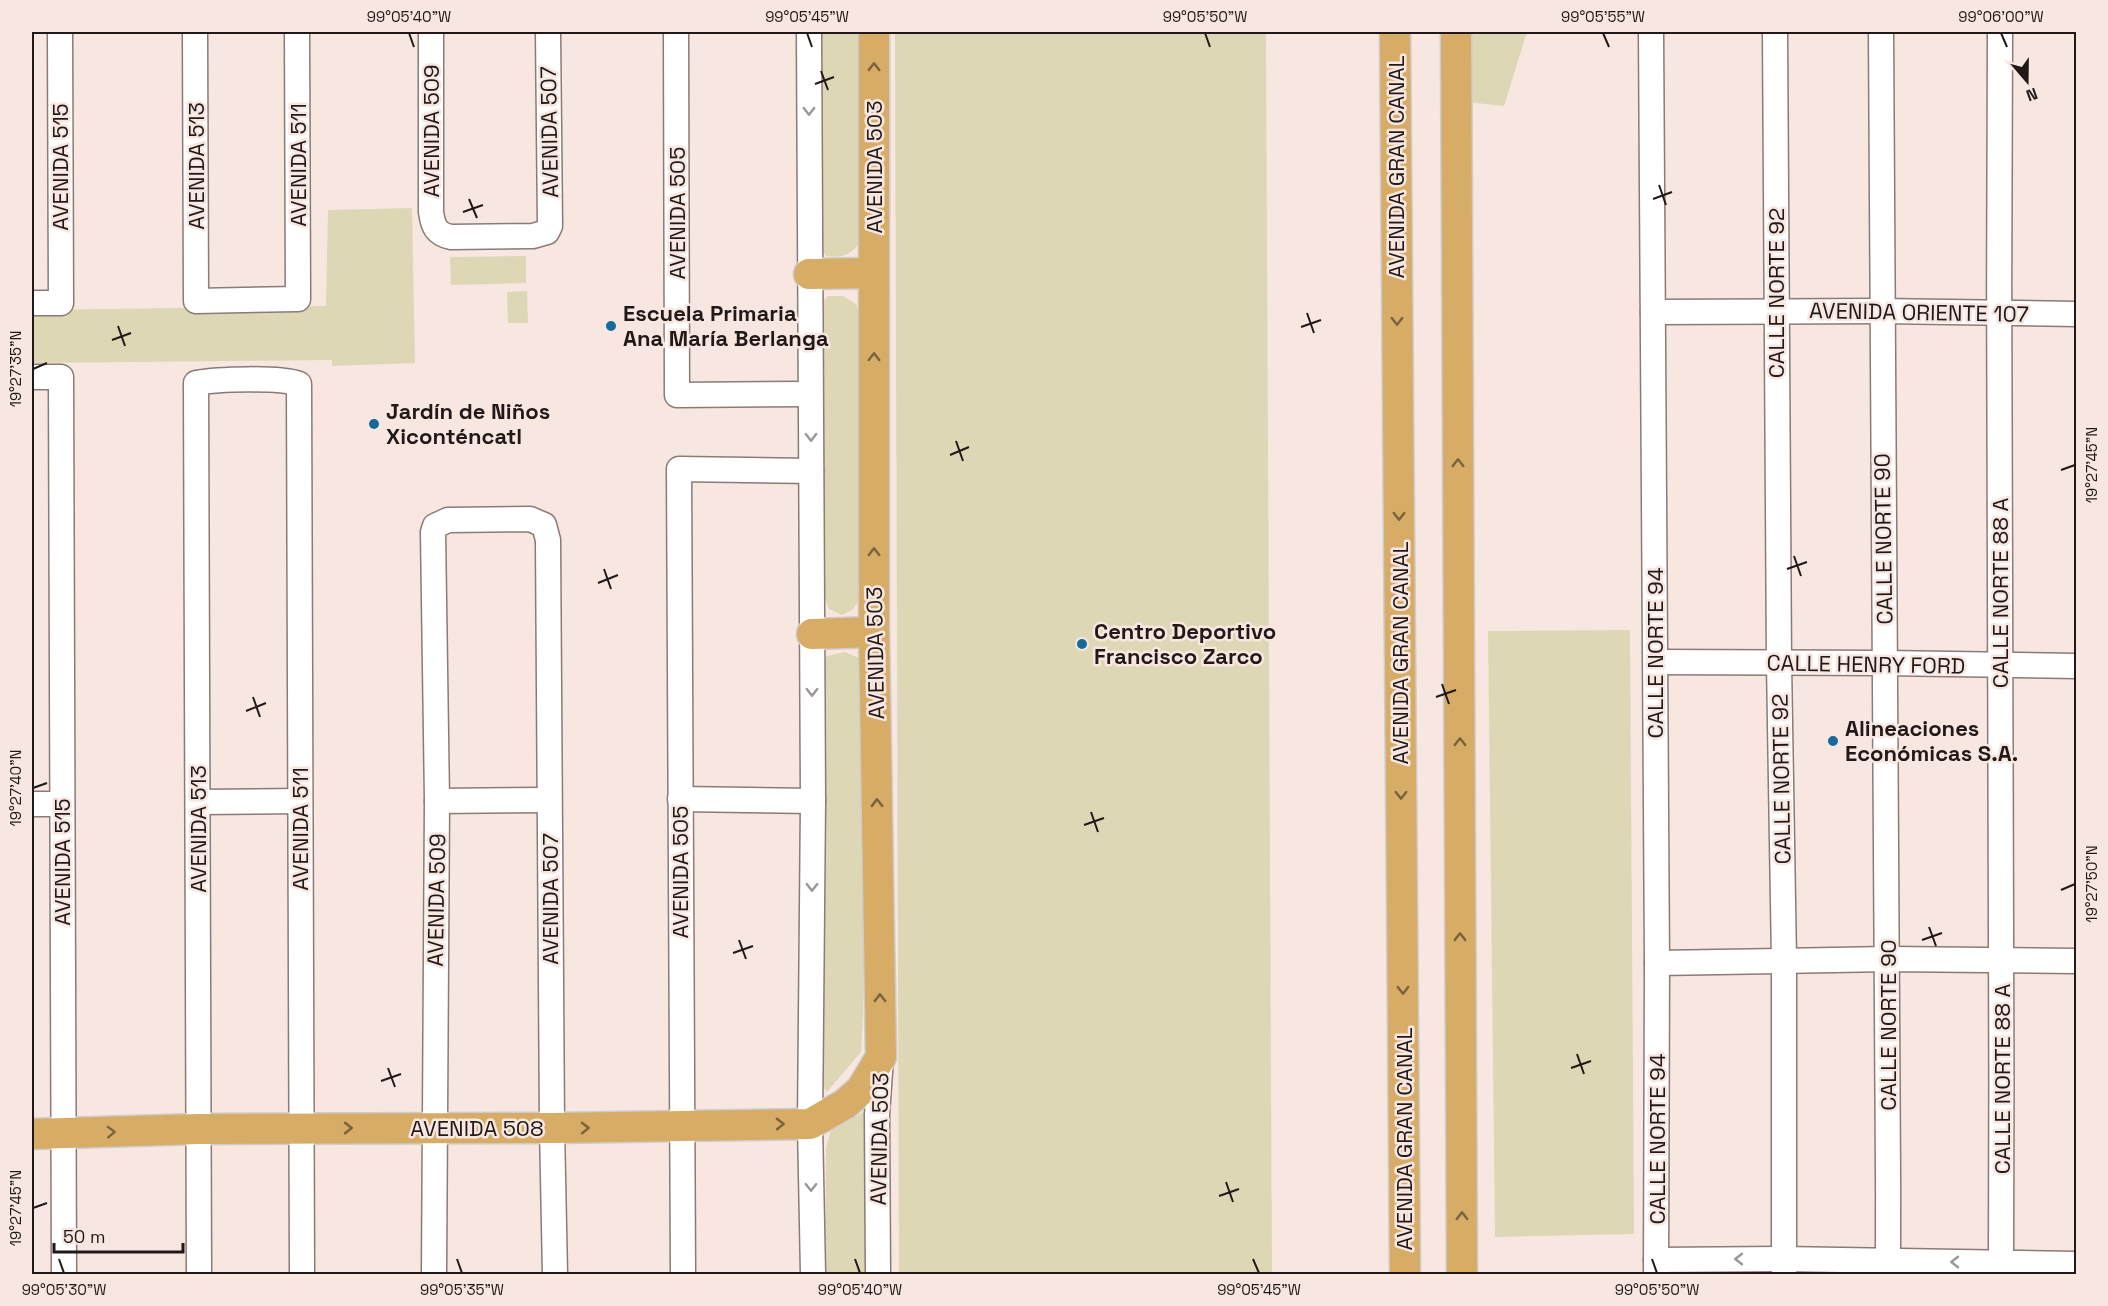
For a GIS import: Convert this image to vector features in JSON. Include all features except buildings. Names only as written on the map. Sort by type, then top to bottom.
[{"type":"main road","name":"AVENIDA 503","points":[[874,32],[874,632],[881,1057]]},
{"type":"main road","name":"AVENIDA GRAN CANAL","points":[[1395,32],[1405,1275]]},
{"type":"main road","points":[[1456,32],[1462,1275]]},
{"type":"main road","points":[[809,274],[873,273]]},
{"type":"main road","points":[[812,634],[874,632]]},
{"type":"main road","name":"AVENIDA 508","points":[[42,1135],[199,1129],[552,1128],[810,1124],[845,1104],[861,1090],[881,1057]]},
{"type":"street","name":"AVENIDA 515","points":[[32,303],[61,303],[60,32]]},
{"type":"street","name":"AVENIDA 513","points":[[195,32],[196,301],[298,299]]},
{"type":"street","name":"AVENIDA 511","points":[[297,32],[298,299]]},
{"type":"street","name":"AVENIDA 509","points":[[431,32],[431,212],[436,230],[442,236],[451,237],[533,236],[547,232]]},
{"type":"street","name":"AVENIDA 507","points":[[547,232],[550,219],[548,32]]},
{"type":"street","name":"AVENIDA 505","points":[[676,32],[677,395],[810,394]]},
{"type":"street","points":[[809,32],[813,801],[810,1124],[813,1275]]},
{"type":"street","name":"CALLE NORTE 94","points":[[1651,32],[1656,662],[1656,1267]]},
{"type":"street","name":"CALLE NORTE 92","points":[[1775,32],[1779,663],[1784,961],[1783,1267]]},
{"type":"street","name":"CALLE NORTE 90","points":[[1881,32],[1881,310],[1889,960],[1887,1262]]},
{"type":"street","name":"CALLE NORTE 88 A","points":[[2000,32],[1998,313],[2002,961],[2001,1262]]},
{"type":"street","name":"AVENIDA ORIENTE 107","points":[[1653,312],[1881,310],[2076,314]]},
{"type":"street","name":"AVENIDA 515","points":[[32,377],[61,377],[62,804],[42,1135],[64,1275]]},
{"type":"street","name":"AVENIDA 511","points":[[196,383],[216,380],[287,381],[299,384],[302,1275]]},
{"type":"street","name":"AVENIDA 513","points":[[196,383],[200,1275]]},
{"type":"street","name":"AVENIDA 505","points":[[683,1275],[679,469],[811,471]]},
{"type":"street","name":"AVENIDA 509","points":[[434,1275],[437,801],[433,538],[435,526],[448,520],[530,519],[544,525]]},
{"type":"street","name":"AVENIDA 507","points":[[544,525],[548,540],[555,1275]]},
{"type":"street","name":"CALLE HENRY FORD","points":[[1656,662],[2076,666]]},
{"type":"street","points":[[680,799],[813,801]]},
{"type":"street","points":[[437,801],[549,800]]},
{"type":"street","points":[[198,802],[300,801]]},
{"type":"street","points":[[32,804],[62,804]]},
{"type":"street","points":[[1657,963],[1889,960],[2076,961]]},
{"type":"street","name":"AVENIDA 503","points":[[878,1275],[877,1114],[881,1057]]},
{"type":"street","points":[[1656,1267],[1783,1267],[1887,1262],[2076,1264]]},
{"type":"shaded area","points":[[819,32],[859,32],[859,244],[848,254],[836,257],[826,256],[818,243]]},
{"type":"shaded area","name":"Centro Deportivo Francisco Zarco","points":[[895,32],[1266,32],[1272,1274],[899,1274]]},
{"type":"shaded area","points":[[1466,32],[1527,32],[1504,106],[1466,102]]},
{"type":"shaded area","points":[[412,208],[415,363],[332,366],[332,360],[32,363],[32,310],[326,306],[328,210]]},
{"type":"shaded area","points":[[526,256],[526,283],[451,285],[450,257]]},
{"type":"shaded area","points":[[527,291],[528,323],[508,323],[507,292]]},
{"type":"shaded area","points":[[828,296],[843,296],[856,304],[860,316],[863,596],[852,610],[842,615],[829,609],[823,593],[820,304]]},
{"type":"shaded area","points":[[1630,630],[1634,1234],[1495,1237],[1488,631]]},
{"type":"shaded area","points":[[845,652],[861,659],[863,686],[863,1019],[861,1052],[827,1092],[820,1083],[821,665],[827,656]]},
{"type":"shaded area","points":[[864,1112],[866,1274],[825,1274],[826,1148],[831,1131]]},
{"type":"place","name":"Escuela Primaria Ana María Berlanga","points":[[611,326]]},
{"type":"place","name":"Jardín de Niños Xiconténcatl","points":[[374,424]]},
{"type":"place","name":"Centro Deportivo Francisco Zarco","points":[[1082,644]]},
{"type":"place","name":"Alineaciones Económicas S.A.","points":[[1833,741]]}]
